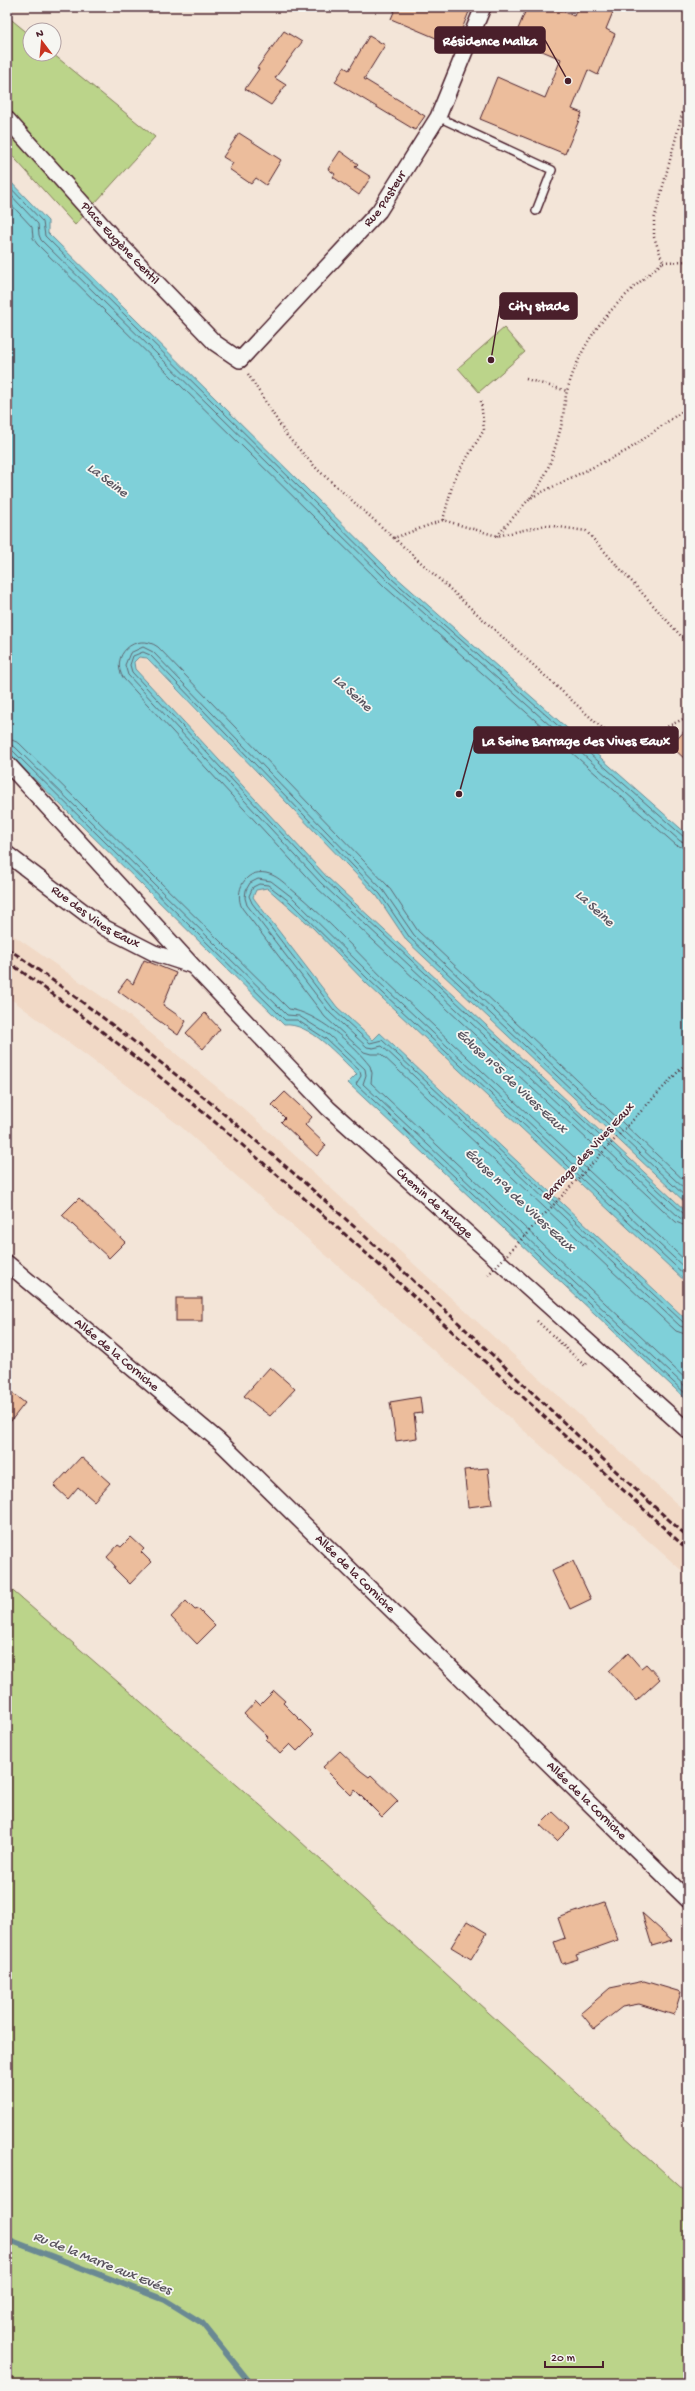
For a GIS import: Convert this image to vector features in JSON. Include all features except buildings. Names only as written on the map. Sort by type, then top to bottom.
[{"type":"street","name":"Rue Pasteur","points":[[240,360],[379,211],[438,117],[483,7]]},
{"type":"street","name":"Place Eugène Gentil","points":[[7,119],[111,235],[209,337],[240,360]]},
{"type":"street","name":"Chemin de Halage","points":[[7,763],[192,965],[328,1108],[688,1431]]},
{"type":"street","name":"Rue des Vives Eaux","points":[[7,854],[105,928],[154,953],[192,965]]},
{"type":"street","name":"Allée de la Corniche","points":[[7,1263],[219,1441],[688,1900]]},
{"type":"lane","points":[[438,117],[552,170],[536,211]]},
{"type":"path","points":[[663,262],[654,237],[654,220],[688,92]]},
{"type":"path","points":[[497,536],[541,486],[561,426],[567,391],[584,349],[601,321],[620,299],[663,262],[688,261]]},
{"type":"path","points":[[240,360],[287,436],[318,470],[624,748],[683,719],[688,724]]},
{"type":"path","points":[[526,379],[567,391]]},
{"type":"path","points":[[443,520],[454,479],[484,430],[481,401]]},
{"type":"path","points":[[530,498],[628,450],[688,407]]},
{"type":"path","points":[[394,538],[443,520],[497,536],[546,525],[586,531],[681,636],[688,639]]},
{"type":"path","name":"Barrage des Vives Eaux","points":[[488,1275],[688,1061]]},
{"type":"shaded area","points":[[143,656],[377,896],[407,941],[688,1205],[688,1213],[327,877],[135,669],[136,659]]},
{"type":"shaded area","points":[[263,887],[288,905],[313,928],[366,983],[688,1284],[688,1321],[381,1033],[373,1040],[337,1007],[253,897],[256,890]]},
{"type":"shaded area","points":[[7,931],[127,1014],[244,1109],[688,1514],[688,1576],[179,1125],[7,996]]},
{"type":"green space","points":[[7,16],[22,28],[22,62],[62,61],[155,137],[75,225],[7,150]]},
{"type":"green space","points":[[504,328],[525,352],[479,392],[458,368]]},
{"type":"green space","points":[[7,1586],[267,1811],[688,2194],[688,2384],[7,2384]]},
{"type":"water","points":[[7,178],[48,221],[48,233],[395,576],[688,835],[688,1205],[407,941],[377,896],[147,658],[139,657],[134,662],[135,669],[327,877],[688,1213],[688,1284],[366,983],[313,928],[267,888],[256,890],[253,897],[255,900],[337,1007],[373,1040],[380,1033],[688,1321],[688,1401],[348,1083],[357,1074],[333,1050],[324,1042],[304,1029],[284,1025],[7,752]]},
{"type":"waterway","name":"Ru de la Marre aux Evées","points":[[7,2239],[165,2300],[202,2323],[251,2384]]},
{"type":"railway","points":[[7,948],[104,1018],[198,1093],[290,1170],[418,1285],[610,1466],[688,1537]]},
{"type":"railway","points":[[7,961],[98,1028],[186,1098],[272,1170],[440,1320],[688,1550]]},
{"type":"place","name":"Résidence Malka","points":[[568,81]]},
{"type":"place","name":"City stade","points":[[491,360]]},
{"type":"place","name":"La Seine Barrage des Vives Eaux","points":[[459,794]]},
{"type":"water label","name":"La Seine","points":[[107,481]]},
{"type":"water label","name":"La Seine","points":[[352,694]]},
{"type":"water label","name":"La Seine","points":[[594,909]]},
{"type":"water label","name":"Écluse n°5 de Vives-Eaux","points":[[511,1082]]},
{"type":"water label","name":"Écluse n°4 de Vives-Eaux","points":[[519,1201]]}]
